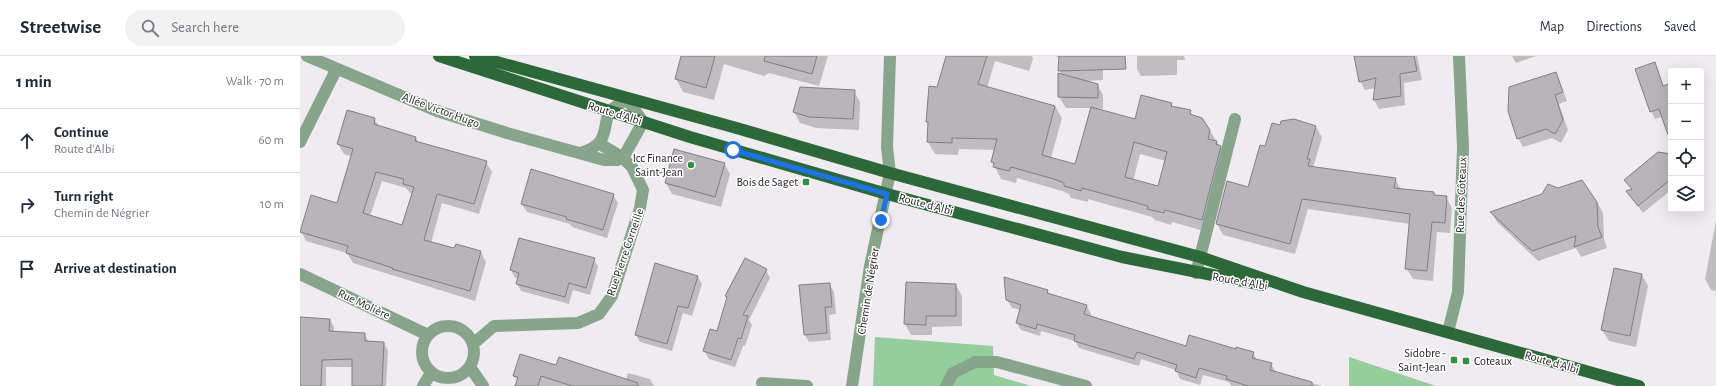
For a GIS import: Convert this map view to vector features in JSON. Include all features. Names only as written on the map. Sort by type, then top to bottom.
[{"type":"main road","name":"Route d'Albi","points":[[439,56],[608,112],[887,194],[1056,240],[1196,273],[1304,292]]},
{"type":"main road","name":"Route d'Albi","points":[[475,56],[733,127],[890,173],[1200,257],[1304,292],[1639,386]]},
{"type":"street","name":"Allée Victor Hugo","points":[[307,56],[336,70],[437,111],[507,133],[604,160],[617,160],[623,158]]},
{"type":"street","name":"Chemin de Négrier","points":[[852,386],[870,266],[887,194],[890,173],[887,147],[890,56]]},
{"type":"street","name":"Rue des Côteaux","points":[[1448,332],[1458,292],[1463,147],[1459,56]]},
{"type":"street","points":[[300,142],[336,70]]},
{"type":"street","points":[[580,153],[593,149],[600,144],[605,131],[608,112],[627,99],[643,122],[623,158]]},
{"type":"street","points":[[1196,273],[1235,120]]},
{"type":"street","name":"Rue Pierre Corneille","points":[[473,344],[494,326],[578,323],[599,314],[612,296],[640,208],[643,190],[638,177],[623,158],[600,144]]},
{"type":"street","name":"Rue Molière","points":[[300,274],[428,335]]},
{"type":"street","points":[[444,326],[453,326],[466,333],[473,344],[474,360],[464,374],[456,378],[447,379],[438,377],[431,373],[424,364],[421,355],[422,344],[428,335],[435,329],[444,326]]},
{"type":"street","points":[[946,386],[953,373],[975,362],[997,362],[1086,386]]},
{"type":"street","points":[[470,367],[483,386]]},
{"type":"street","points":[[423,386],[431,373]]},
{"type":"street","points":[[762,383],[807,386]]},
{"type":"green space","points":[[875,337],[993,346],[994,375],[1031,386],[873,386]]},
{"type":"green space","points":[[1349,357],[1436,386],[1349,386]]},
{"type":"building","points":[[681,56],[715,56],[706,88],[675,79]]},
{"type":"building","points":[[765,56],[817,56],[812,74],[764,61]]},
{"type":"building","points":[[946,56],[987,56],[978,84],[1055,106],[1042,155],[1075,164],[1091,107],[1135,119],[1141,95],[1172,103],[1171,106],[1191,110],[1190,114],[1202,118],[1210,130],[1208,139],[1217,141],[1216,144],[1221,146],[1202,220],[1165,210],[1164,213],[1147,209],[1148,206],[1082,188],[1081,191],[1064,186],[1064,183],[1054,179],[1011,167],[1009,171],[993,167],[994,163],[991,162],[997,139],[952,138],[952,143],[927,142],[928,122],[926,122],[929,86],[937,87]],"holes":[[[1134,142],[1167,152],[1158,186],[1125,177]]]},
{"type":"building","points":[[1059,56],[1125,56],[1126,69],[1058,71]]},
{"type":"building","points":[[1354,56],[1414,56],[1417,71],[1400,74],[1401,96],[1373,100],[1376,78],[1359,82]]},
{"type":"building","points":[[1655,62],[1663,86],[1668,84],[1668,135],[1659,109],[1650,112],[1635,69]]},
{"type":"building","points":[[1556,72],[1563,92],[1555,95],[1563,120],[1555,134],[1546,129],[1517,139],[1508,111],[1509,87]]},
{"type":"building","points":[[1058,73],[1098,84],[1098,98],[1058,97]]},
{"type":"building","points":[[800,87],[855,90],[853,119],[809,117],[793,112]]},
{"type":"building","points":[[347,110],[375,118],[374,124],[416,137],[415,141],[487,161],[474,204],[437,194],[424,240],[454,248],[456,244],[481,251],[470,291],[392,269],[393,268],[346,253],[348,246],[300,232],[311,195],[337,203],[353,149],[337,144]],"holes":[[[376,172],[404,179],[403,184],[414,187],[402,225],[363,213]]]},
{"type":"building","points":[[1294,119],[1316,126],[1307,159],[1310,159],[1308,166],[1396,178],[1394,188],[1434,192],[1434,195],[1447,196],[1445,223],[1432,222],[1427,271],[1405,269],[1410,214],[1302,199],[1290,244],[1216,224],[1227,181],[1248,187],[1260,145],[1265,146],[1272,123],[1280,125],[1281,121]]},
{"type":"building","points":[[674,149],[725,163],[715,197],[665,183]]},
{"type":"building","points":[[1658,152],[1668,154],[1668,181],[1638,206],[1626,191],[1632,189],[1624,180]]},
{"type":"building","points":[[531,169],[614,194],[603,230],[566,219],[567,217],[521,204]]},
{"type":"building","points":[[1582,180],[1597,202],[1598,227],[1602,237],[1574,247],[1576,236],[1532,251],[1490,212],[1542,194],[1548,184],[1558,188]]},
{"type":"building","points":[[519,238],[595,258],[586,288],[569,283],[565,297],[516,284],[519,273],[510,270]]},
{"type":"building","points":[[745,258],[767,269],[743,315],[748,316],[741,339],[738,338],[731,360],[703,351],[710,329],[717,331],[727,297],[725,296]]},
{"type":"building","points":[[655,263],[698,276],[688,308],[678,306],[667,344],[635,335]]},
{"type":"building","points":[[1614,268],[1642,274],[1630,336],[1601,330]]},
{"type":"building","points":[[1004,277],[1048,290],[1047,293],[1087,305],[1084,314],[1186,346],[1189,335],[1236,349],[1236,347],[1254,352],[1252,358],[1272,363],[1270,370],[1312,382],[1312,386],[1248,386],[1226,379],[1227,376],[1199,368],[1196,378],[1175,371],[1177,365],[1137,352],[1134,359],[1074,341],[1075,335],[1037,324],[1036,329],[1016,323],[1021,305],[1006,300]]},
{"type":"building","points":[[906,282],[956,284],[956,316],[926,316],[926,325],[904,324]]},
{"type":"building","points":[[830,283],[832,307],[825,307],[827,333],[804,335],[799,285]]},
{"type":"building","points":[[300,317],[330,319],[329,331],[365,333],[365,341],[384,342],[382,386],[352,386],[352,359],[322,360],[321,386],[300,386]]},
{"type":"building","points":[[520,354],[556,365],[559,357],[638,383],[638,386],[572,386],[541,376],[538,386],[515,386],[518,377],[513,376]]},
{"type":"place","name":"Icc Finance Saint-Jean","points":[[691,165]]},
{"type":"place","name":"Bois de Saget","points":[[806,182]]},
{"type":"place","name":"Sidobre - Saint-Jean","points":[[1454,360]]},
{"type":"place","name":"Coteaux","points":[[1466,361]]},
{"type":"route","points":[[733,150],[804,169],[887,194],[881,220]]}]
